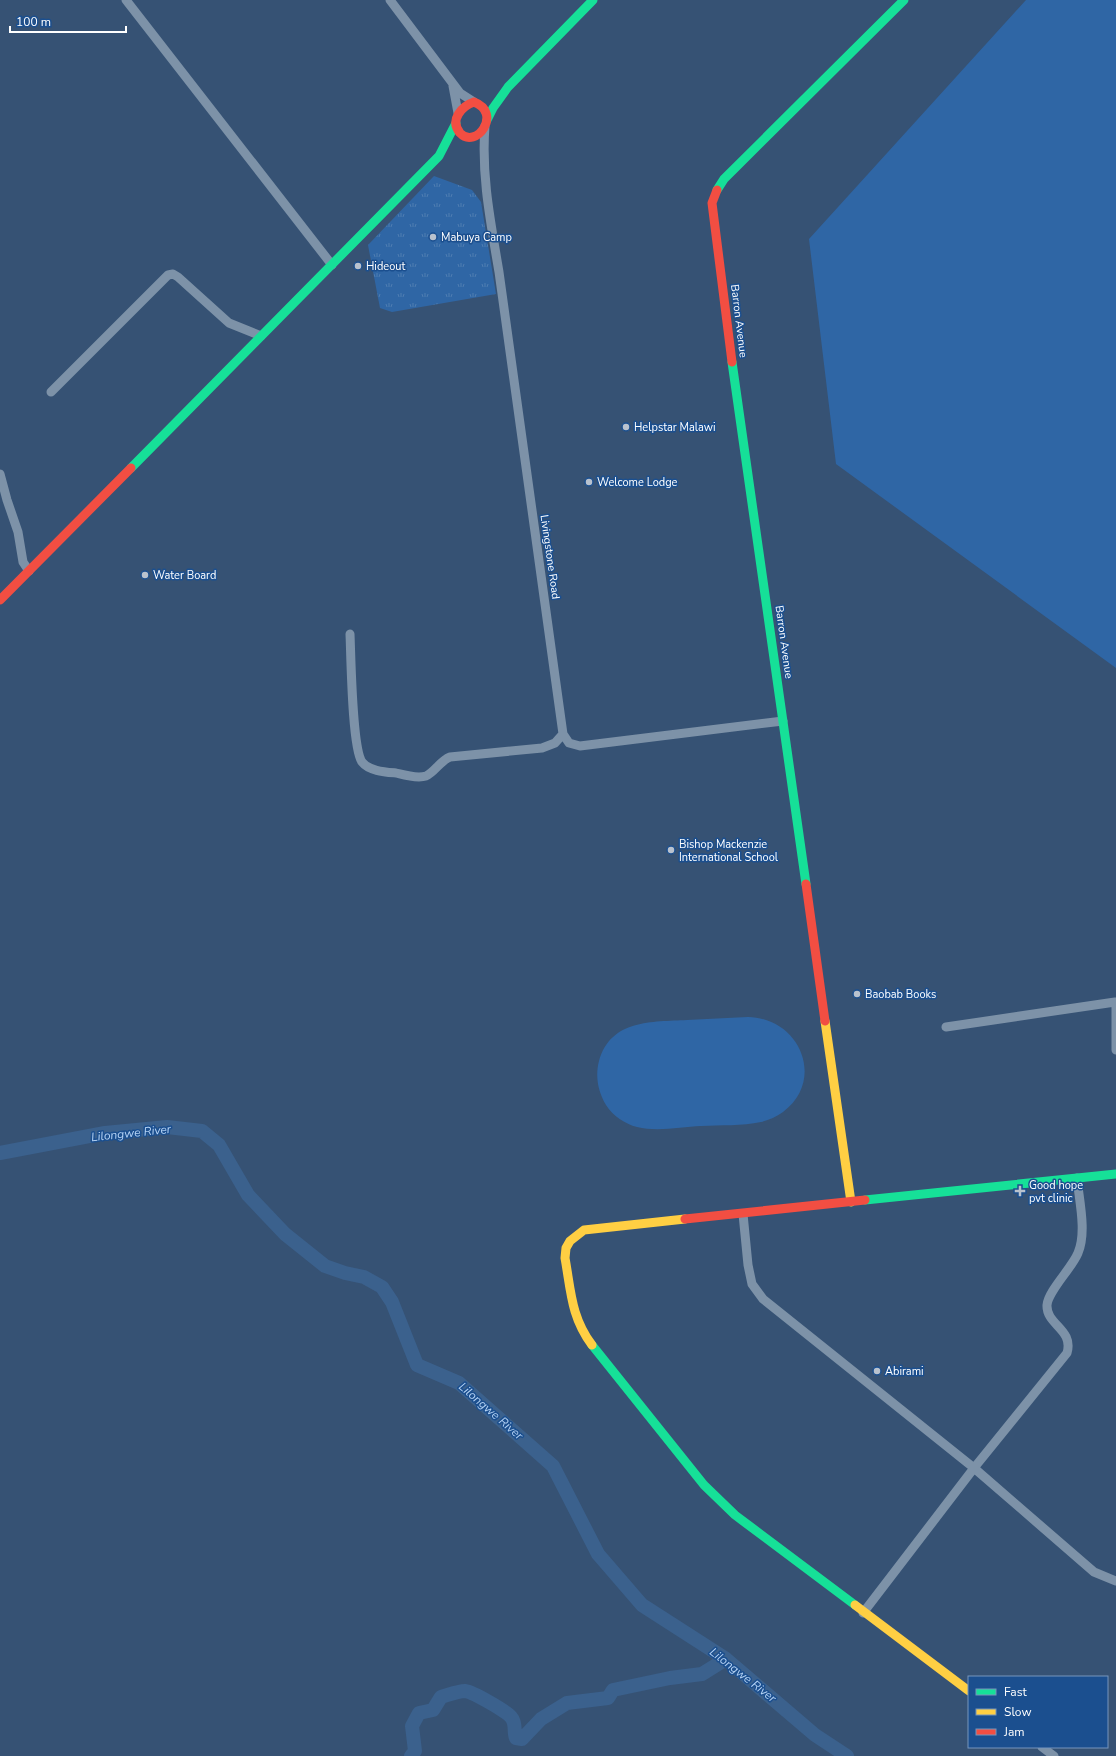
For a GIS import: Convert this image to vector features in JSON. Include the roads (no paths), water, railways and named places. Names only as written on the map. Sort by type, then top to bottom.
[{"type":"street","points":[[126,0],[332,265]]},
{"type":"street","points":[[390,0],[464,97],[484,107],[486,123]]},
{"type":"street","points":[[0,600],[439,156],[456,144],[478,134],[486,123],[493,108],[508,88],[593,0]]},
{"type":"street","name":"Barron Avenue","points":[[851,1202],[837,1115],[745,458],[713,213],[713,198],[718,186],[724,179],[904,0]]},
{"type":"street","points":[[439,156],[452,134],[458,113],[452,83]]},
{"type":"street","points":[[458,113],[465,105],[493,96],[508,88]]},
{"type":"street","points":[[456,123],[457,129],[461,134],[469,137]]},
{"type":"street","name":"Livingstone Road","points":[[486,123],[483,159],[487,201],[499,272],[563,734]]},
{"type":"street","name":"Livingstone Road","points":[[469,137],[476,145],[483,159]]},
{"type":"street","points":[[51,392],[168,275],[173,274],[178,277],[229,323],[261,336]]},
{"type":"street","points":[[0,474],[18,532],[22,562],[29,571]]},
{"type":"street","points":[[350,634],[354,720],[359,756],[362,762],[370,768],[404,775],[428,775],[442,760],[450,757],[542,748],[555,743],[563,734],[570,743],[580,746],[783,721]]},
{"type":"street","points":[[946,1027],[1115,1002],[1116,1050]]},
{"type":"street","points":[[968,1689],[864,1613],[735,1515],[704,1485],[613,1373],[583,1333],[575,1316],[565,1258],[565,1249],[568,1241],[584,1230],[1116,1174]]},
{"type":"street","points":[[864,1613],[974,1468],[1067,1353],[1068,1341],[1066,1336],[1050,1316],[1047,1306],[1051,1295],[1079,1252],[1082,1231],[1077,1178]]},
{"type":"street","points":[[743,1214],[748,1265],[752,1284],[764,1299],[974,1468],[1094,1572],[1116,1581]]},
{"type":"street","points":[[1043,1748],[1054,1756]]},
{"type":"waterway","name":"Lilongwe River","points":[[0,1153],[105,1133],[167,1127],[202,1131],[219,1145],[248,1195],[285,1234],[325,1266],[345,1273],[364,1277],[382,1287],[392,1302],[417,1365],[459,1383],[553,1466],[598,1554],[642,1605],[726,1659],[815,1735],[847,1756]]},
{"type":"waterway","points":[[411,1756],[415,1751],[412,1726],[419,1713],[433,1710],[441,1697],[450,1694],[465,1691],[469,1692],[496,1706],[511,1717],[514,1722],[516,1738],[522,1739],[541,1719],[567,1703],[608,1698],[613,1690],[670,1678],[702,1674],[726,1659]]},
{"type":"place","name":"Mabuya Camp","points":[[433,237]]},
{"type":"place","name":"Hideout","points":[[358,266]]},
{"type":"place","name":"Helpstar Malawi","points":[[626,427]]},
{"type":"place","name":"Welcome Lodge","points":[[589,482]]},
{"type":"place","name":"Water Board","points":[[145,575]]},
{"type":"place","name":"Bishop Mackenzie International School","points":[[671,850]]},
{"type":"place","name":"Baobab Books","points":[[857,994]]},
{"type":"place","name":"Good hope pvt clinic","points":[[1020,1191]]},
{"type":"place","name":"Abirami","points":[[877,1371]]}]
